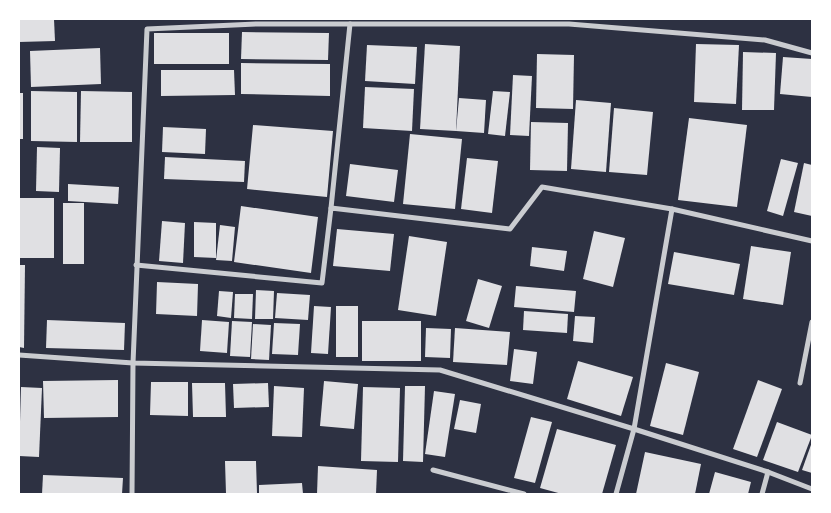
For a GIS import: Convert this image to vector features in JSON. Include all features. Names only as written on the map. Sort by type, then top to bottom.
[{"type":"street","points":[[132,494],[136,265],[147,28],[256,24],[569,24],[765,40],[812,53]]},
{"type":"street","points":[[136,265],[322,283],[350,24]]},
{"type":"street","points":[[331,208],[510,229],[542,187],[672,209],[812,241]]},
{"type":"street","points":[[616,494],[634,429],[672,209]]},
{"type":"street","points":[[800,383],[812,322]]},
{"type":"street","points":[[19,355],[133,362],[440,370],[634,429],[768,472],[812,489]]},
{"type":"street","points":[[433,470],[524,494]]},
{"type":"street","points":[[762,494],[768,472]]},
{"type":"building","points":[[19,19],[54,19],[55,41],[19,42]]},
{"type":"building","points":[[242,32],[329,33],[328,60],[241,59]]},
{"type":"building","points":[[154,33],[229,33],[229,64],[154,64]]},
{"type":"building","points":[[425,44],[460,46],[456,131],[420,129]]},
{"type":"building","points":[[696,44],[739,45],[736,104],[694,102]]},
{"type":"building","points":[[367,45],[417,47],[415,84],[365,81]]},
{"type":"building","points":[[100,48],[101,84],[31,87],[30,51]]},
{"type":"building","points":[[743,52],[776,53],[774,110],[742,110]]},
{"type":"building","points":[[537,54],[574,55],[573,109],[536,108]]},
{"type":"building","points":[[783,57],[812,59],[812,97],[780,94]]},
{"type":"building","points":[[241,63],[330,64],[330,96],[241,94]]},
{"type":"building","points":[[161,70],[234,70],[235,95],[161,96]]},
{"type":"building","points":[[513,75],[532,76],[529,136],[510,135]]},
{"type":"building","points":[[365,87],[414,89],[412,131],[363,128]]},
{"type":"building","points":[[31,91],[77,92],[77,142],[31,141]]},
{"type":"building","points":[[81,91],[132,92],[132,142],[80,142]]},
{"type":"building","points":[[493,91],[510,92],[505,136],[488,134]]},
{"type":"building","points":[[19,93],[23,93],[23,139],[19,139]]},
{"type":"building","points":[[459,98],[486,100],[484,133],[456,131]]},
{"type":"building","points":[[576,100],[611,103],[606,172],[571,169]]},
{"type":"building","points":[[614,108],[653,112],[647,175],[609,172]]},
{"type":"building","points":[[689,118],[747,125],[737,207],[678,200]]},
{"type":"building","points":[[531,122],[568,123],[567,171],[530,170]]},
{"type":"building","points":[[253,125],[333,131],[327,197],[247,189]]},
{"type":"building","points":[[163,127],[206,129],[205,154],[162,152]]},
{"type":"building","points":[[410,134],[462,139],[455,209],[403,204]]},
{"type":"building","points":[[37,147],[60,148],[59,192],[36,191]]},
{"type":"building","points":[[165,157],[245,161],[244,182],[164,179]]},
{"type":"building","points":[[467,158],[498,161],[492,213],[461,209]]},
{"type":"building","points":[[781,159],[798,163],[783,216],[767,211]]},
{"type":"building","points":[[804,163],[812,165],[812,216],[794,212]]},
{"type":"building","points":[[350,164],[398,170],[394,202],[346,196]]},
{"type":"building","points":[[68,184],[119,187],[118,204],[68,201]]},
{"type":"building","points":[[19,198],[54,198],[54,258],[19,258]]},
{"type":"building","points":[[63,203],[84,203],[84,264],[63,264]]},
{"type":"building","points":[[241,206],[318,217],[311,273],[234,262]]},
{"type":"building","points":[[162,221],[185,223],[183,263],[159,261]]},
{"type":"building","points":[[194,222],[216,223],[216,258],[194,257]]},
{"type":"building","points":[[220,225],[235,227],[232,261],[216,260]]},
{"type":"building","points":[[337,229],[394,234],[390,271],[333,266]]},
{"type":"building","points":[[594,231],[625,238],[613,287],[583,279]]},
{"type":"building","points":[[409,236],[447,242],[436,316],[398,310]]},
{"type":"building","points":[[751,246],[791,252],[783,305],[743,299]]},
{"type":"building","points":[[532,247],[567,251],[564,271],[530,266]]},
{"type":"building","points":[[674,252],[740,264],[734,295],[668,284]]},
{"type":"building","points":[[19,265],[25,265],[24,348],[19,347]]},
{"type":"building","points":[[478,279],[502,286],[489,328],[466,321]]},
{"type":"building","points":[[157,282],[198,284],[197,316],[156,314]]},
{"type":"building","points":[[516,286],[576,291],[574,312],[514,307]]},
{"type":"building","points":[[256,290],[274,291],[273,319],[255,319]]},
{"type":"building","points":[[219,291],[233,292],[231,318],[217,316]]},
{"type":"building","points":[[277,293],[310,295],[308,320],[275,318]]},
{"type":"building","points":[[235,294],[253,294],[252,319],[234,318]]},
{"type":"building","points":[[314,306],[331,307],[328,354],[311,353]]},
{"type":"building","points":[[336,306],[358,306],[358,357],[336,357]]},
{"type":"building","points":[[524,311],[568,314],[567,333],[523,330]]},
{"type":"building","points":[[575,316],[595,317],[593,343],[573,341]]},
{"type":"building","points":[[47,320],[125,323],[124,350],[46,348]]},
{"type":"building","points":[[202,320],[229,322],[227,353],[200,351]]},
{"type":"building","points":[[232,321],[252,322],[250,357],[230,356]]},
{"type":"building","points":[[362,321],[421,321],[421,361],[362,361]]},
{"type":"building","points":[[274,323],[300,324],[298,355],[272,354]]},
{"type":"building","points":[[253,324],[271,325],[269,360],[251,359]]},
{"type":"building","points":[[426,328],[451,329],[450,358],[425,357]]},
{"type":"building","points":[[455,328],[510,332],[507,365],[453,362]]},
{"type":"building","points":[[514,349],[537,352],[533,384],[510,381]]},
{"type":"building","points":[[578,361],[633,377],[621,416],[567,399]]},
{"type":"building","points":[[666,363],[699,372],[683,435],[650,426]]},
{"type":"building","points":[[118,380],[118,417],[44,418],[43,381]]},
{"type":"building","points":[[758,380],[782,389],[757,457],[733,449]]},
{"type":"building","points":[[324,381],[358,384],[354,429],[320,426]]},
{"type":"building","points":[[151,382],[188,382],[188,416],[150,415]]},
{"type":"building","points":[[192,383],[225,383],[226,417],[193,417]]},
{"type":"building","points":[[268,383],[269,407],[234,408],[233,384]]},
{"type":"building","points":[[274,386],[304,388],[302,437],[272,436]]},
{"type":"building","points":[[405,386],[425,386],[423,462],[403,461]]},
{"type":"building","points":[[21,387],[42,388],[39,457],[19,456]]},
{"type":"building","points":[[363,387],[400,388],[398,462],[361,461]]},
{"type":"building","points":[[434,391],[455,394],[445,457],[425,454]]},
{"type":"building","points":[[460,400],[481,404],[476,433],[454,429]]},
{"type":"building","points":[[531,417],[552,422],[535,483],[514,478]]},
{"type":"building","points":[[777,422],[812,435],[798,472],[763,460]]},
{"type":"building","points":[[557,429],[616,445],[602,494],[562,494],[540,488]]},
{"type":"building","points":[[812,442],[812,473],[802,470]]},
{"type":"building","points":[[645,452],[701,464],[695,494],[636,494]]},
{"type":"building","points":[[225,461],[256,461],[257,494],[226,494]]},
{"type":"building","points":[[318,466],[377,470],[376,494],[317,494]]},
{"type":"building","points":[[715,472],[751,482],[748,494],[709,494]]},
{"type":"building","points":[[43,475],[123,478],[122,494],[42,494]]},
{"type":"building","points":[[302,483],[303,494],[259,494],[259,485]]}]
